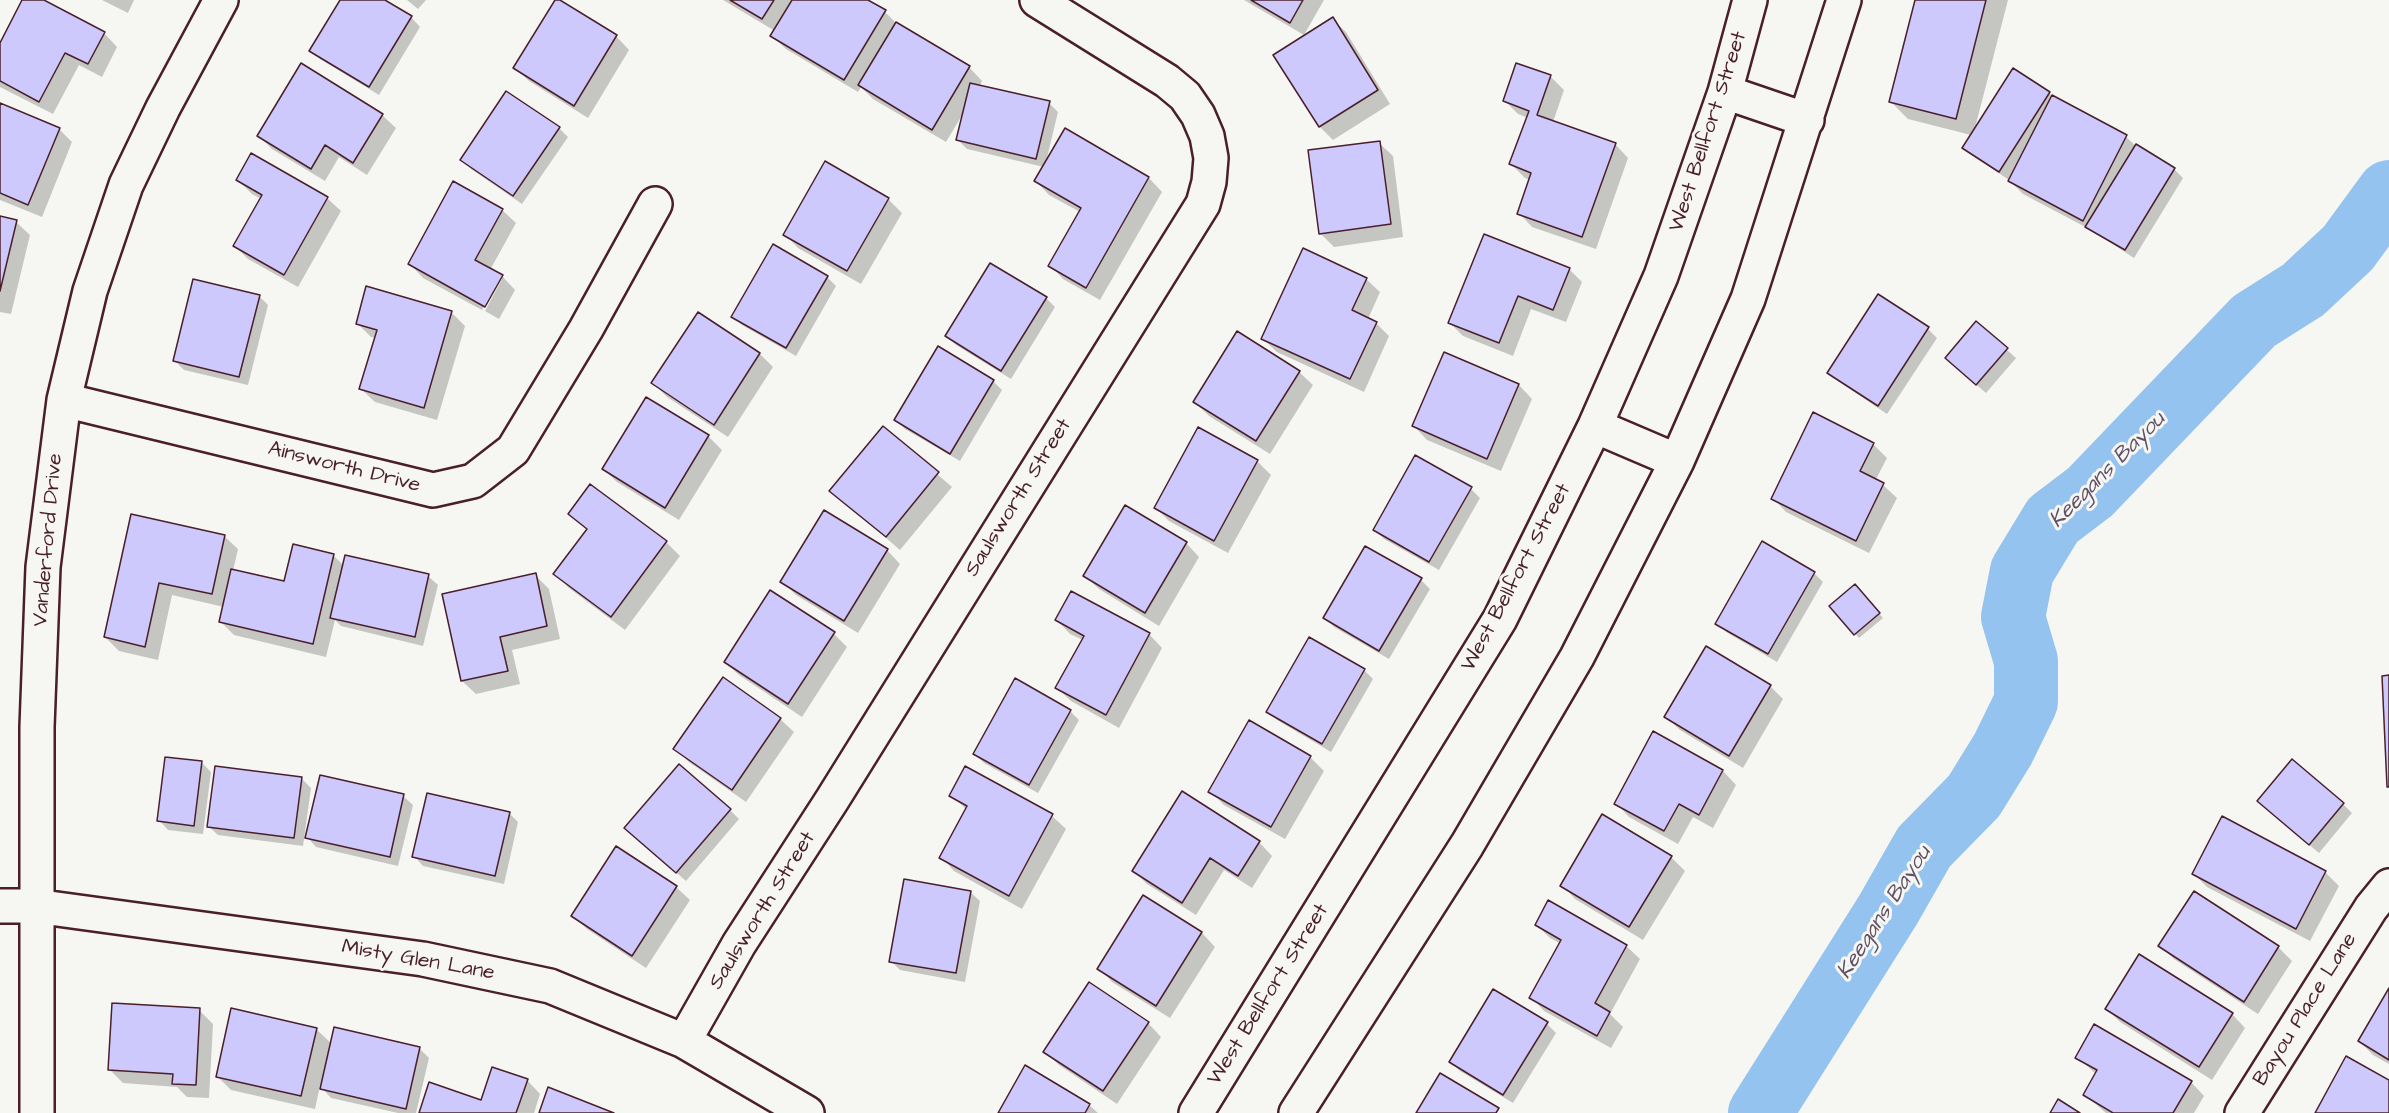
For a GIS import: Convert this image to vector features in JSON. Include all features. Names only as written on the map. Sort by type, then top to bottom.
[{"type":"street","name":"Vanderford Drive","points":[[36,1113],[37,727],[43,567],[64,400],[90,291],[126,185],[162,108],[221,0]]},
{"type":"street","name":"Saulsworth Street","points":[[684,1041],[739,944],[832,800],[1203,204],[1209,182],[1211,158],[1207,136],[1198,115],[1185,96],[1167,81],[1037,0]]},
{"type":"street","name":"West Bellfort Street","points":[[1196,1113],[1500,619],[1594,426],[1661,276],[1725,92],[1750,0]]},
{"type":"street","points":[[1296,1113],[1467,845],[1577,657],[1677,461],[1748,299],[1844,0]]},
{"type":"street","points":[[1725,92],[1807,120]]},
{"type":"street","name":"Ainsworth Drive","points":[[64,400],[433,490],[473,481],[513,450],[586,329],[656,204]]},
{"type":"street","points":[[1594,426],[1677,461]]},
{"type":"street","name":"Bayou Place Lane","points":[[2242,1113],[2380,897]]},
{"type":"street","name":"Misty Glen Lane","points":[[0,906],[36,906],[423,958],[550,986],[684,1041],[807,1113]]},
{"type":"building","points":[[22,0],[44,0],[105,32],[88,64],[65,53],[39,102],[0,81],[0,43]]},
{"type":"building","points":[[340,0],[385,0],[412,16],[369,87],[309,51]]},
{"type":"building","points":[[555,0],[560,0],[617,35],[574,106],[513,68]]},
{"type":"building","points":[[730,0],[774,0],[762,19]]},
{"type":"building","points":[[792,0],[868,0],[886,10],[844,80],[770,36]]},
{"type":"building","points":[[1251,0],[1303,0],[1290,23]]},
{"type":"building","points":[[1915,0],[1986,0],[1956,119],[1889,102]]},
{"type":"building","points":[[1333,17],[1378,90],[1319,127],[1273,55]]},
{"type":"building","points":[[896,22],[970,66],[932,130],[858,85]]},
{"type":"building","points":[[301,63],[383,114],[353,163],[325,145],[311,169],[257,136]]},
{"type":"building","points":[[1516,63],[1551,75],[1537,115],[1616,143],[1582,237],[1517,214],[1531,173],[1509,164],[1529,111],[1503,101]]},
{"type":"building","points":[[2013,68],[2050,92],[1999,172],[1962,148]]},
{"type":"building","points":[[970,83],[1050,101],[1036,159],[956,140]]},
{"type":"building","points":[[506,91],[560,127],[513,196],[460,160]]},
{"type":"building","points":[[2052,95],[2127,135],[2083,221],[2008,181]]},
{"type":"building","points":[[0,103],[60,128],[28,205],[0,193]]},
{"type":"building","points":[[1065,128],[1149,177],[1086,288],[1048,266],[1081,208],[1034,181]]},
{"type":"building","points":[[1380,141],[1391,224],[1319,234],[1308,150]]},
{"type":"building","points":[[2136,144],[2175,168],[2125,250],[2085,227]]},
{"type":"building","points":[[251,153],[328,197],[284,275],[233,246],[262,195],[236,180]]},
{"type":"building","points":[[825,161],[889,198],[847,271],[783,235]]},
{"type":"building","points":[[453,181],[503,209],[475,260],[503,275],[485,307],[408,264]]},
{"type":"building","points":[[0,216],[17,220],[0,291]]},
{"type":"building","points":[[1484,234],[1570,268],[1553,310],[1518,296],[1499,343],[1448,323]]},
{"type":"building","points":[[773,244],[828,276],[786,348],[731,317]]},
{"type":"building","points":[[1303,248],[1367,278],[1352,310],[1377,322],[1350,379],[1261,339]]},
{"type":"building","points":[[990,263],[1047,297],[1001,371],[945,336]]},
{"type":"building","points":[[193,279],[260,295],[239,377],[173,361]]},
{"type":"building","points":[[366,286],[452,311],[424,408],[359,389],[377,330],[356,324]]},
{"type":"building","points":[[1878,294],[1929,327],[1878,406],[1827,373]]},
{"type":"building","points":[[698,312],[760,353],[714,425],[651,383]]},
{"type":"building","points":[[1976,321],[2008,348],[1976,385],[1945,358]]},
{"type":"building","points":[[1237,331],[1300,371],[1256,441],[1193,402]]},
{"type":"building","points":[[938,346],[994,380],[950,454],[894,420]]},
{"type":"building","points":[[1444,352],[1519,384],[1487,459],[1412,426]]},
{"type":"building","points":[[646,397],[709,435],[665,508],[602,469]]},
{"type":"building","points":[[1813,412],[1874,443],[1860,471],[1884,483],[1856,541],[1771,499]]},
{"type":"building","points":[[883,426],[939,472],[886,537],[829,491]]},
{"type":"building","points":[[1198,427],[1258,460],[1214,541],[1154,508]]},
{"type":"building","points":[[1415,455],[1472,487],[1429,562],[1373,530]]},
{"type":"building","points":[[590,484],[667,541],[611,617],[553,574],[587,529],[568,514]]},
{"type":"building","points":[[1125,505],[1187,542],[1145,613],[1083,576]]},
{"type":"building","points":[[824,510],[888,549],[844,621],[780,582]]},
{"type":"building","points":[[131,514],[225,535],[212,594],[159,583],[145,647],[104,637]]},
{"type":"building","points":[[1762,541],[1815,572],[1768,654],[1715,624]]},
{"type":"building","points":[[293,544],[334,554],[313,644],[219,622],[231,569],[284,581]]},
{"type":"building","points":[[1365,546],[1422,578],[1379,651],[1323,618]]},
{"type":"building","points":[[345,555],[429,574],[415,637],[330,618]]},
{"type":"building","points":[[536,573],[547,626],[500,637],[508,671],[461,681],[442,594]]},
{"type":"building","points":[[1855,584],[1880,613],[1854,635],[1829,606]]},
{"type":"building","points":[[770,590],[835,632],[788,704],[724,662]]},
{"type":"building","points":[[1071,591],[1150,633],[1106,715],[1055,688],[1084,636],[1055,620]]},
{"type":"building","points":[[1309,637],[1365,669],[1322,744],[1266,712]]},
{"type":"building","points":[[1706,646],[1771,685],[1729,756],[1664,717]]},
{"type":"building","points":[[2389,675],[2389,787],[2387,787],[2382,676]]},
{"type":"building","points":[[723,677],[781,718],[732,790],[673,749]]},
{"type":"building","points":[[1015,678],[1071,710],[1029,785],[973,754]]},
{"type":"building","points":[[1249,720],[1311,756],[1271,827],[1208,792]]},
{"type":"building","points":[[1653,731],[1723,770],[1699,815],[1679,804],[1664,831],[1614,804]]},
{"type":"building","points":[[165,757],[202,761],[194,826],[157,821]]},
{"type":"building","points":[[2292,759],[2344,803],[2309,845],[2257,801]]},
{"type":"building","points":[[679,764],[731,809],[676,873],[624,828]]},
{"type":"building","points":[[215,766],[302,777],[294,838],[207,827]]},
{"type":"building","points":[[965,766],[1053,814],[1009,896],[939,858],[967,806],[949,796]]},
{"type":"building","points":[[320,775],[404,794],[390,857],[305,838]]},
{"type":"building","points":[[1182,791],[1260,841],[1238,876],[1210,858],[1182,903],[1132,871]]},
{"type":"building","points":[[427,793],[510,812],[495,876],[412,857]]},
{"type":"building","points":[[1602,814],[1672,856],[1629,927],[1560,886]]},
{"type":"building","points":[[2222,816],[2326,871],[2296,929],[2192,874]]},
{"type":"building","points":[[616,846],[677,886],[632,956],[571,916]]},
{"type":"building","points":[[904,879],[971,891],[956,973],[889,962]]},
{"type":"building","points":[[2194,891],[2279,946],[2244,1002],[2158,946]]},
{"type":"building","points":[[1143,895],[1202,932],[1156,1006],[1097,969]]},
{"type":"building","points":[[1548,900],[1627,945],[1595,1003],[1610,1012],[1597,1036],[1529,998],[1561,940],[1535,925]]},
{"type":"building","points":[[2139,954],[2233,1013],[2199,1067],[2105,1009]]},
{"type":"building","points":[[1089,982],[1149,1022],[1103,1091],[1043,1052]]},
{"type":"building","points":[[2389,988],[2389,1060],[2358,1041]]},
{"type":"building","points":[[1493,989],[1548,1022],[1503,1095],[1449,1062]]},
{"type":"building","points":[[112,1003],[200,1008],[196,1085],[172,1084],[173,1074],[108,1070]]},
{"type":"building","points":[[231,1008],[317,1028],[301,1096],[216,1077]]},
{"type":"building","points":[[2094,1024],[2192,1081],[2173,1113],[2113,1113],[2083,1095],[2097,1070],[2075,1058]]},
{"type":"building","points":[[334,1027],[420,1047],[406,1109],[320,1089]]},
{"type":"building","points":[[2346,1056],[2389,1080],[2389,1113],[2315,1113]]},
{"type":"building","points":[[1025,1065],[1090,1104],[1085,1113],[998,1113]]},
{"type":"building","points":[[492,1067],[528,1079],[516,1113],[419,1113],[429,1082],[481,1100]]},
{"type":"building","points":[[1440,1073],[1499,1108],[1496,1113],[1416,1113]]},
{"type":"building","points":[[548,1087],[614,1113],[539,1113]]},
{"type":"building","points":[[2058,1099],[2080,1113],[2050,1113]]},
{"type":"waterway","name":"Keegans Bayou","points":[[1760,1113],[1888,910],[1924,847],[1974,796],[2003,749],[2026,702],[2026,661],[2013,617],[2022,571],[2053,520],[2090,492],[2254,321],[2303,290],[2348,248],[2389,192]]}]
